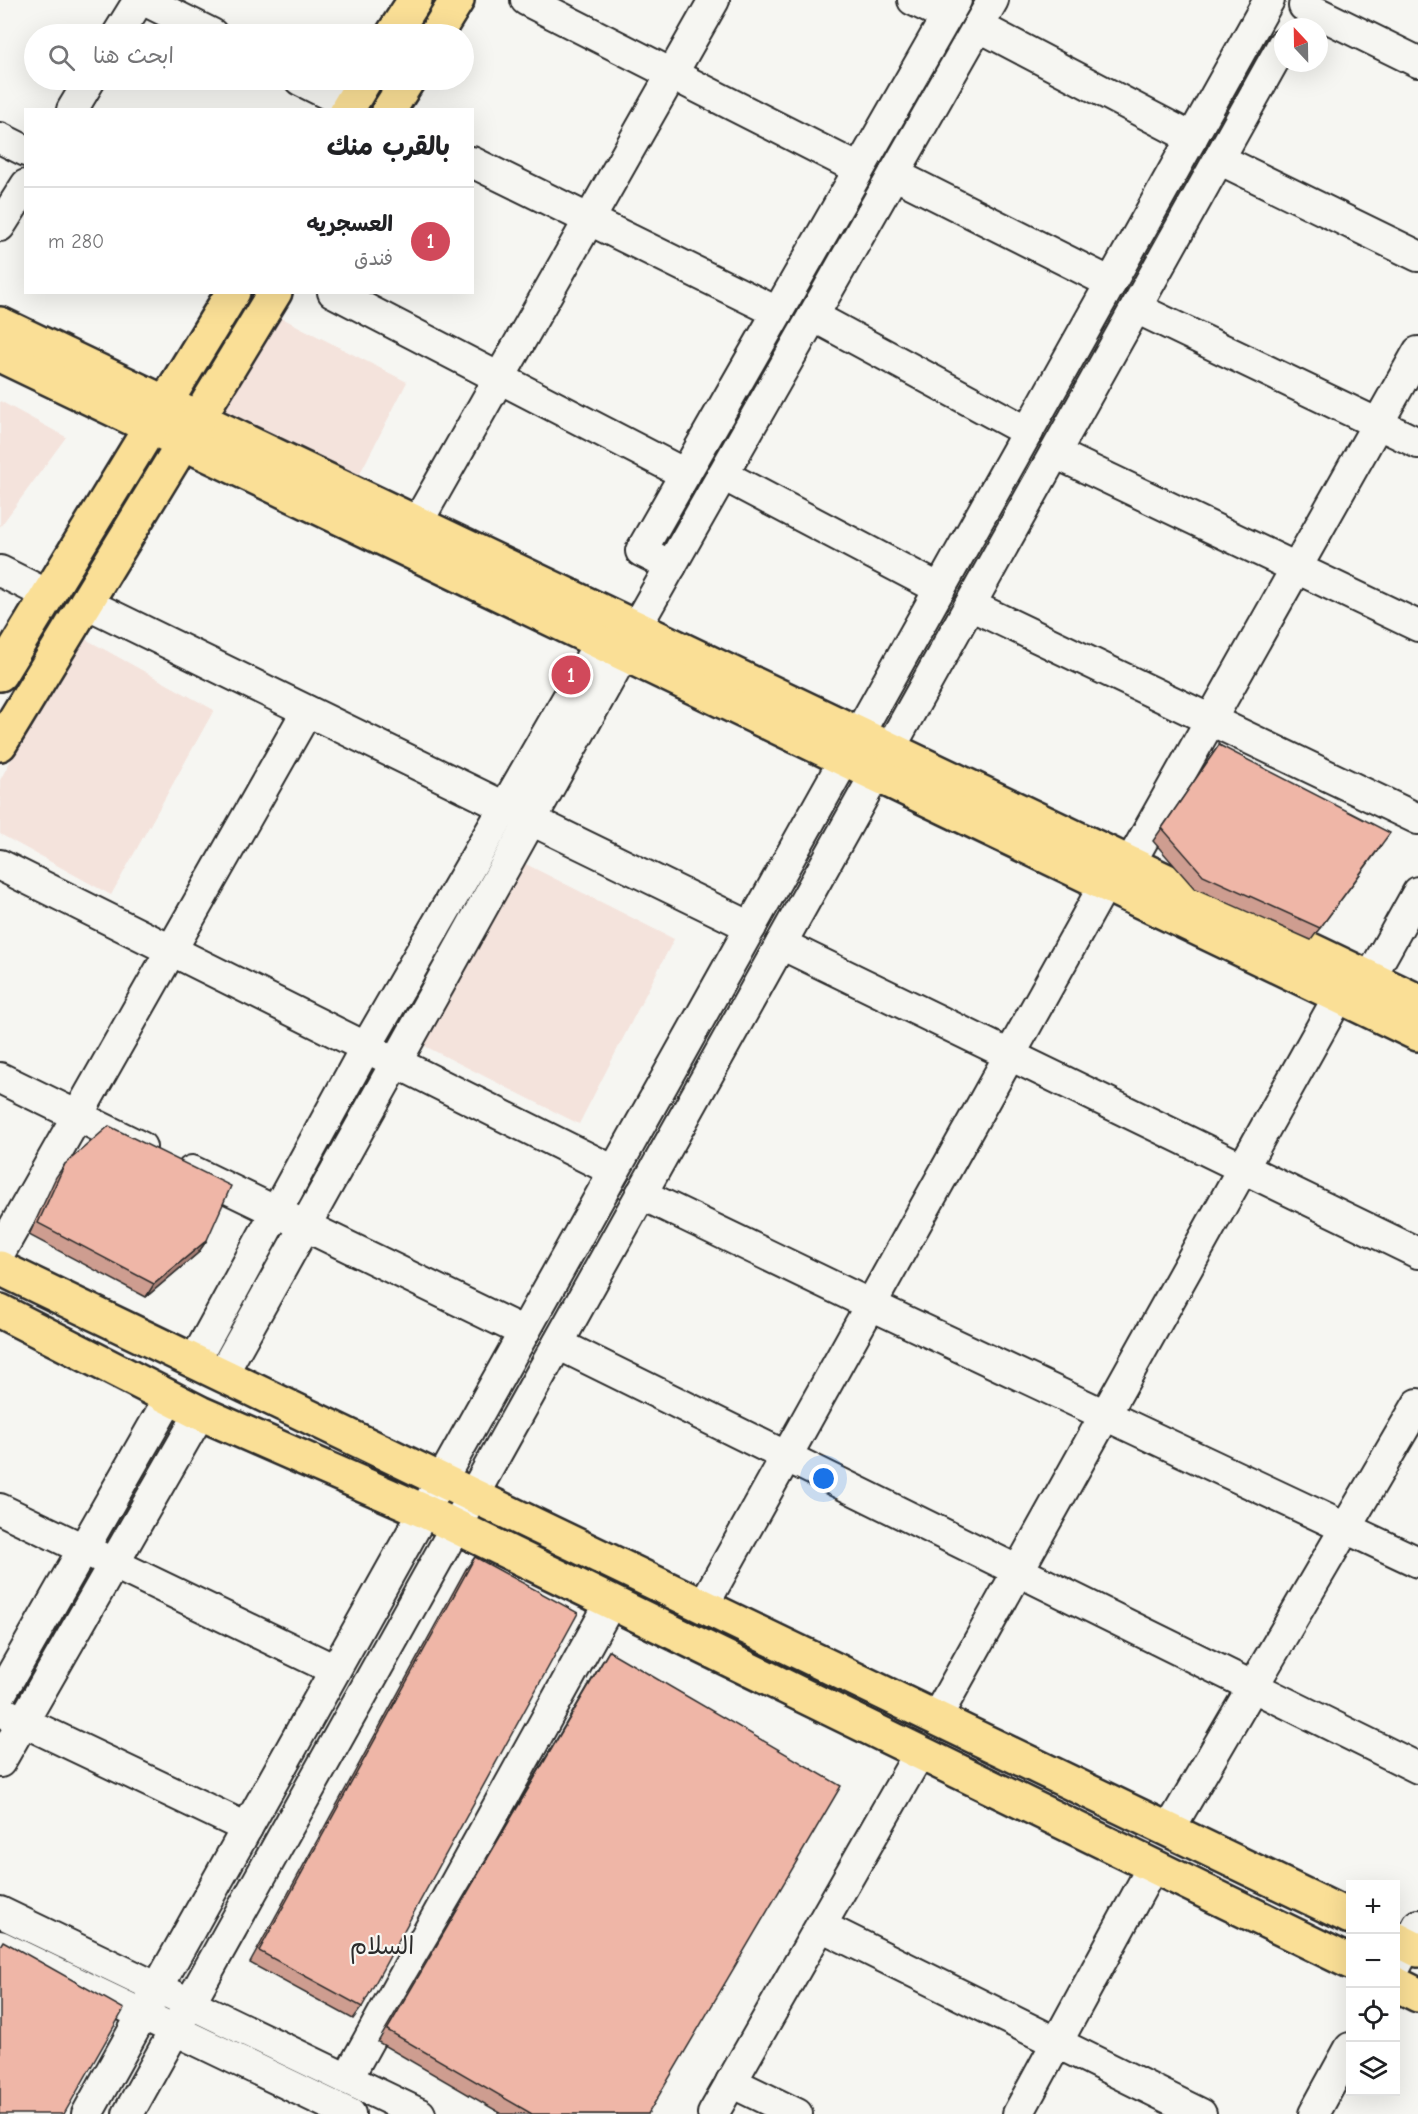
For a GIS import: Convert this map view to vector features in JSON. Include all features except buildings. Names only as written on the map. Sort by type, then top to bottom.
[{"type":"main road","points":[[399,24],[415,0]]},
{"type":"main road","points":[[442,24],[457,0]]},
{"type":"main road","points":[[390,108],[402,90]]},
{"type":"main road","points":[[0,674],[232,294]]},
{"type":"main road","points":[[0,744],[274,294]]},
{"type":"main road","points":[[0,324],[157,414],[620,641],[883,761],[1105,884],[1418,1034]]},
{"type":"main road","points":[[0,355],[157,414]]},
{"type":"main road","points":[[190,430],[417,523],[620,641]]},
{"type":"main road","points":[[883,761],[1130,863],[1418,1001]]},
{"type":"main road","points":[[0,1268],[1346,1915]]},
{"type":"main road","points":[[0,1311],[200,1413],[456,1526],[1346,1960]]},
{"type":"main road","points":[[1400,1986],[1418,1995]]},
{"type":"street","points":[[125,24],[142,0],[191,24]]},
{"type":"street","points":[[526,0],[859,169]]},
{"type":"street","points":[[417,523],[714,0]]},
{"type":"street","points":[[671,566],[641,551],[951,8],[913,0]]},
{"type":"street","points":[[208,1368],[274,1211],[366,1047],[504,807],[671,566],[993,0]]},
{"type":"street","points":[[87,2114],[1269,0]]},
{"type":"street","points":[[1302,11],[1418,62]]},
{"type":"street","points":[[978,27],[1192,138]]},
{"type":"street","points":[[128,2114],[1274,60]]},
{"type":"street","points":[[73,108],[84,90]]},
{"type":"street","points":[[330,90],[354,98]]},
{"type":"street","points":[[0,138],[24,150]]},
{"type":"street","points":[[1219,159],[1418,256]]},
{"type":"street","points":[[474,163],[777,312]]},
{"type":"street","points":[[894,174],[1111,283]]},
{"type":"street","points":[[0,226],[24,188]]},
{"type":"street","points":[[337,294],[685,474]]},
{"type":"street","points":[[1136,308],[1418,443]]},
{"type":"street","points":[[813,316],[1028,432]]},
{"type":"street","points":[[1130,863],[1418,352]]},
{"type":"street","points":[[1055,453],[1418,626]]},
{"type":"street","points":[[723,475],[940,589]]},
{"type":"street","points":[[0,571],[48,596]]},
{"type":"street","points":[[86,603],[751,927]]},
{"type":"street","points":[[970,605],[1418,819]]},
{"type":"street","points":[[208,1368],[303,1225],[396,1063],[531,820],[620,641]]},
{"type":"street","points":[[0,1252],[307,711]]},
{"type":"street","points":[[0,865],[614,1171]]},
{"type":"street","points":[[703,1606],[1105,884]]},
{"type":"street","points":[[1370,978],[1418,892]]},
{"type":"street","points":[[781,944],[1418,1253]]},
{"type":"street","points":[[936,1718],[1339,996]]},
{"type":"street","points":[[0,1078],[524,1332]]},
{"type":"street","points":[[641,1194],[871,1305],[1418,1562]]},
{"type":"street","points":[[558,1344],[1418,1768]]},
{"type":"street","points":[[0,1695],[170,1397]]},
{"type":"street","points":[[1169,1830],[1418,1404]]},
{"type":"street","points":[[0,1762],[12,1716],[114,1564],[200,1413]]},
{"type":"street","points":[[0,1509],[335,1670]]},
{"type":"street","points":[[347,2079],[611,1602]]},
{"type":"street","points":[[12,1716],[248,1828]]},
{"type":"street","points":[[713,2114],[920,1752]]},
{"type":"street","points":[[1018,2114],[1153,1866]]},
{"type":"street","points":[[0,1912],[420,2114]]},
{"type":"street","points":[[821,1926],[1201,2114]]},
{"type":"street","points":[[0,1946],[143,2014],[337,2111]]},
{"type":"street","points":[[1314,2114],[1346,2055]]},
{"type":"street","points":[[731,2082],[797,2114]]},
{"type":"shaded area","points":[[274,314],[407,382],[354,485],[221,417]]},
{"type":"shaded area","points":[[0,401],[66,437],[0,527]]},
{"type":"shaded area","points":[[80,636],[214,710],[111,895],[0,834],[0,780]]},
{"type":"shaded area","points":[[496,849],[674,939],[579,1124],[401,1034]]},
{"type":"place","name":"العسجريه","points":[[571,675]]},
{"type":"district","name":"السلام","points":[[382,1946]]}]
